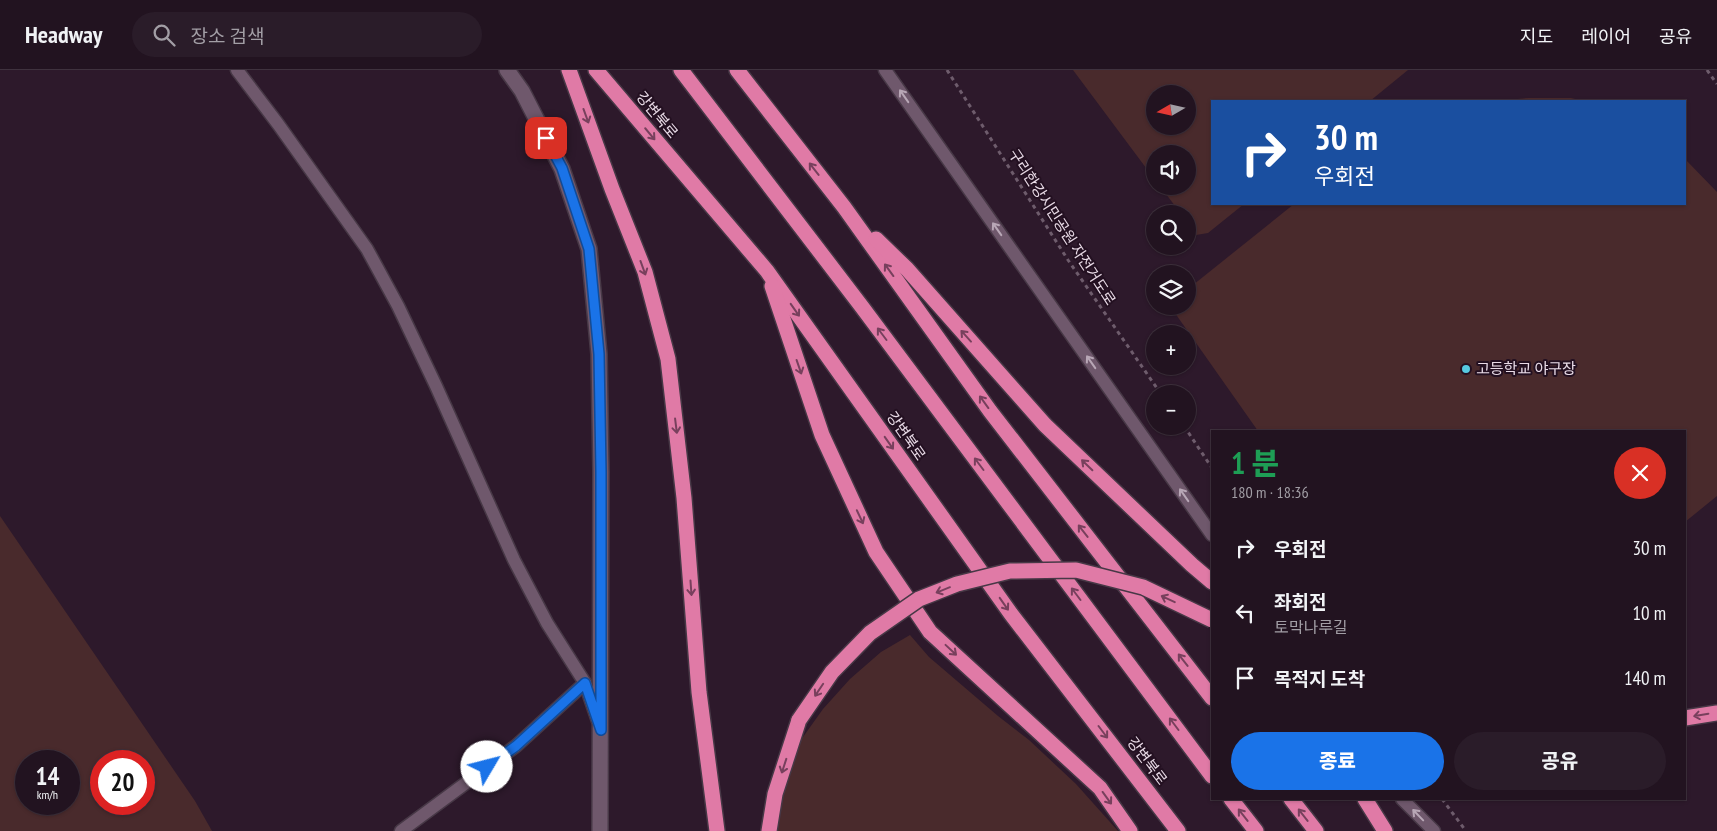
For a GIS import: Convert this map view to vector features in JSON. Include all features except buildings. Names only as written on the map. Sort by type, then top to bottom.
[{"type":"highway","points":[[569,70],[612,189],[645,272],[668,359],[684,498],[699,692],[717,831]]},
{"type":"highway","name":"강변북로","points":[[596,70],[766,271],[1011,614],[1178,831]]},
{"type":"highway","points":[[681,70],[874,323],[1211,775]]},
{"type":"highway","points":[[737,70],[844,207],[990,412],[1211,697]]},
{"type":"highway","points":[[844,207],[907,269],[1045,425],[1211,581]]},
{"type":"highway","points":[[766,271],[822,435],[876,552],[930,632],[1100,788],[1130,831]]},
{"type":"highway","points":[[769,831],[775,794],[799,720],[832,672],[870,633],[919,599],[957,584],[1010,571],[1076,570],[1143,587],[1211,620]]},
{"type":"highway","points":[[1686,718],[1717,712]]},
{"type":"highway","points":[[1232,800],[1256,831]]},
{"type":"highway","points":[[1292,800],[1316,831]]},
{"type":"highway","points":[[1365,800],[1385,831]]},
{"type":"street","points":[[507,70],[522,91],[562,168],[589,249],[599,354],[601,472],[600,831]]},
{"type":"lane","points":[[237,70],[367,249],[398,306],[436,386],[514,560],[547,623],[585,683],[601,730]]},
{"type":"lane","points":[[885,70],[1211,534]]},
{"type":"lane","points":[[401,831],[516,746],[585,683]]},
{"type":"lane","points":[[1403,800],[1434,831]]},
{"type":"path","name":"구리한강시민공원 자전거도로","points":[[947,70],[1068,260],[1155,385]]},
{"type":"path","points":[[1707,70],[1717,84]]},
{"type":"path","points":[[1190,435],[1211,466]]},
{"type":"path","points":[[1443,800],[1466,831]]},
{"type":"shaded area","points":[[1073,70],[1408,70],[1371,100],[1211,100],[1211,205],[1243,205],[1208,233],[1196,235],[1196,205],[1174,205],[1167,195],[1196,195],[1196,145],[1146,145],[1146,168]]},
{"type":"shaded area","points":[[1571,98],[1580,100],[1505,100]]},
{"type":"shaded area","name":"고등학교 야구장","points":[[1686,160],[1717,192],[1717,496],[1686,521],[1686,430],[1257,430],[1196,343],[1196,325],[1183,325],[1176,315],[1196,315],[1196,283],[1293,205],[1686,205]]},
{"type":"shaded area","points":[[0,516],[195,801],[212,831],[0,831]]},
{"type":"shaded area","points":[[910,635],[929,657],[1029,740],[1076,784],[1118,831],[775,831],[778,809],[798,744],[823,709],[850,679],[881,652]]},
{"type":"place","name":"고등학교 야구장","points":[[1466,369]]},
{"type":"route","points":[[487,767],[516,746],[585,683],[601,730],[599,354],[589,249],[562,168],[546,138]]}]
